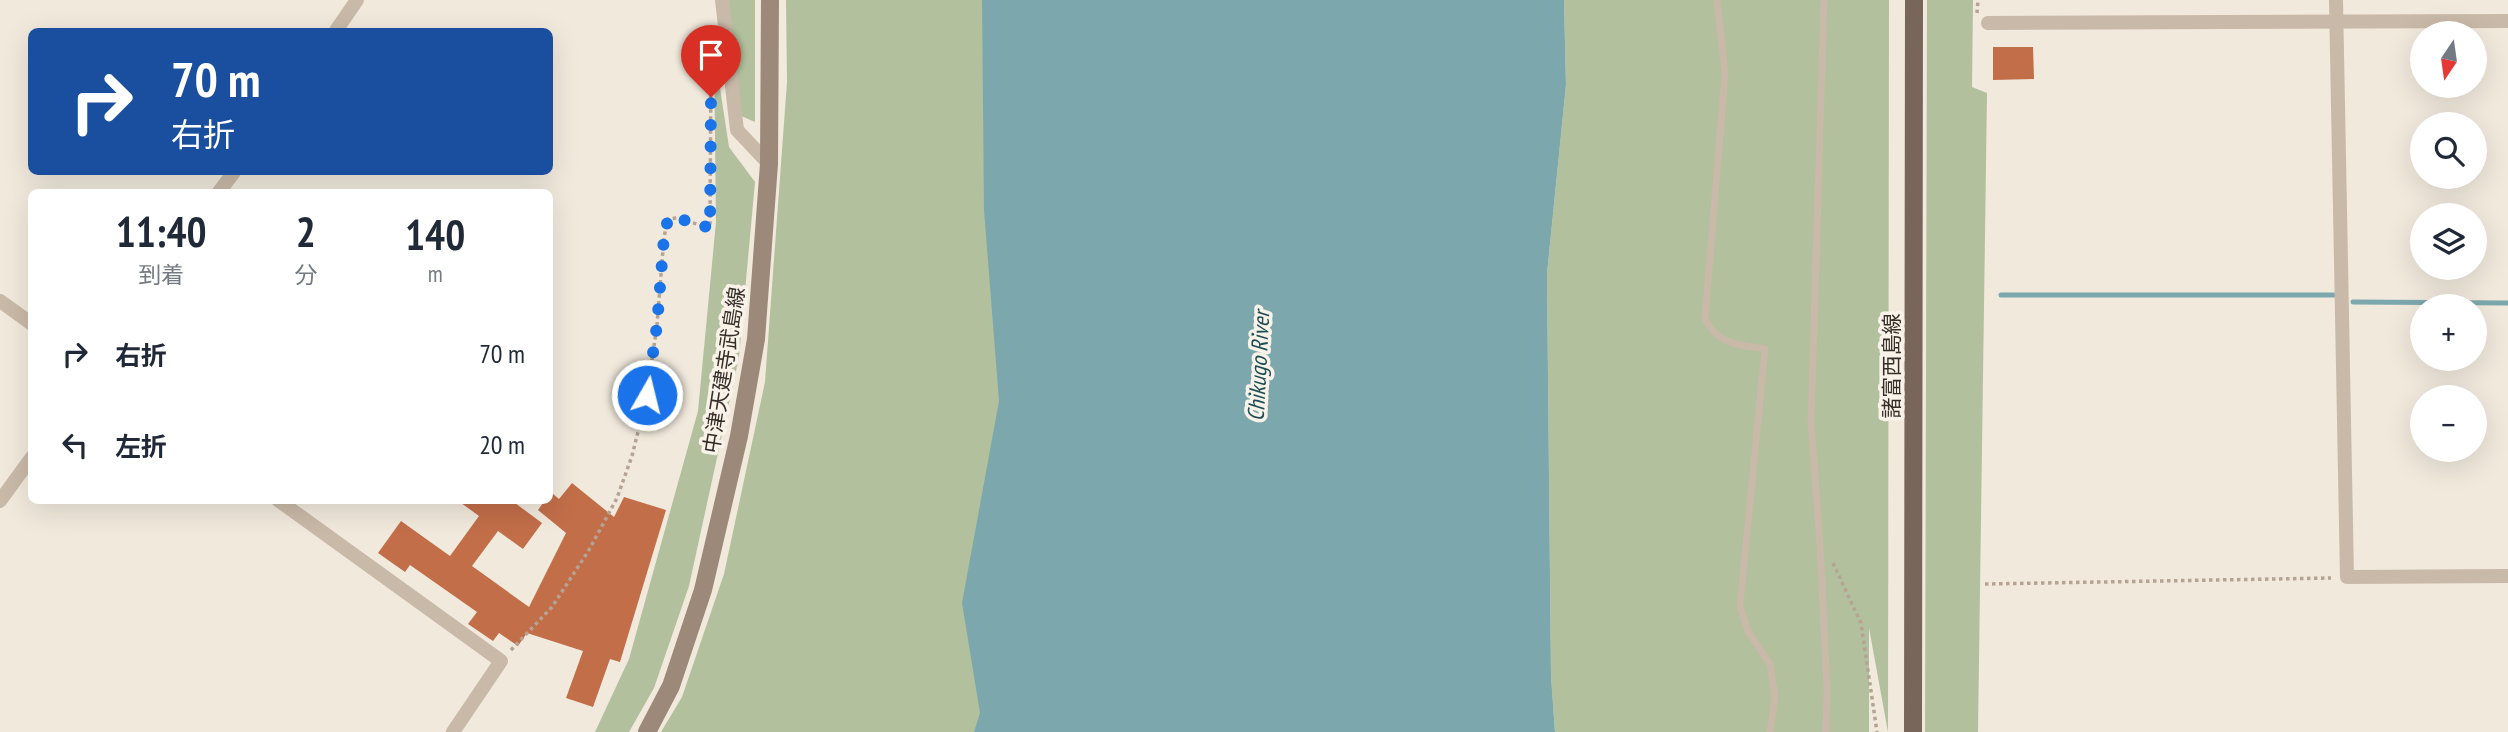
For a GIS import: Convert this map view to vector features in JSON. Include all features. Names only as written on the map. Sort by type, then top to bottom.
[{"type":"main road","name":"中津天建寺武島線","points":[[648,732],[671,686],[703,590],[739,436],[755,339],[769,164],[770,0]]},
{"type":"main road","name":"諸富西島線","points":[[1913,732],[1914,0]]},
{"type":"street","points":[[337,28],[357,0]]},
{"type":"street","points":[[722,0],[737,130],[769,164]]},
{"type":"street","points":[[2336,0],[2347,578],[2508,576]]},
{"type":"street","points":[[1988,23],[2508,21]]},
{"type":"street","points":[[0,301],[28,321]]},
{"type":"street","points":[[0,501],[28,462]]},
{"type":"street","points":[[284,504],[501,661],[453,732]]},
{"type":"lane","points":[[1717,0],[1725,74],[1705,318],[1711,331],[1725,342],[1765,349],[1740,606],[1748,631],[1770,664],[1774,697],[1770,732]]},
{"type":"lane","points":[[1824,0],[1811,423],[1827,688],[1826,732]]},
{"type":"path","points":[[501,661],[552,607],[589,550],[617,498],[632,456],[647,395],[668,219],[677,218],[710,228],[711,44]]},
{"type":"path","points":[[1820,544],[1835,564],[1861,623],[1877,732]]},
{"type":"path","points":[[1985,584],[2347,578]]},
{"type":"green space","points":[[728,0],[755,0],[755,122],[739,115]]},
{"type":"green space","points":[[786,0],[1017,0],[1027,732],[661,732],[682,697],[724,574],[765,382],[787,82]]},
{"type":"green space","points":[[1564,0],[1889,0],[1888,732],[1869,628],[1869,732],[1555,732],[1551,676],[1547,274],[1566,85]]},
{"type":"green space","points":[[1927,0],[1973,0],[1972,87],[1987,93],[1978,732],[1925,732]]},
{"type":"green space","points":[[714,49],[729,147],[755,182],[739,357],[689,586],[654,688],[629,732],[595,732],[629,659],[698,411],[716,222]]},
{"type":"water","name":"Chikugo River","points":[[982,0],[1564,0],[1566,85],[1547,274],[1551,676],[1555,732],[974,732],[980,713],[962,603],[999,401],[984,210]]},
{"type":"building","points":[[1993,47],[2033,47],[2034,79],[1993,80]]},
{"type":"building","points":[[572,483],[614,517],[624,497],[666,510],[620,662],[610,659],[593,707],[566,698],[583,651],[527,633],[518,646],[499,633],[493,641],[468,624],[477,612],[410,565],[405,572],[378,553],[401,521],[450,556],[479,516],[462,504],[516,504],[542,523],[523,549],[498,531],[472,566],[529,607],[566,533],[538,510],[542,504],[553,504],[553,494],[559,499]]},
{"type":"waterway","points":[[2001,295],[2334,295]]},
{"type":"waterway","points":[[2353,302],[2508,303]]},
{"type":"route","points":[[647,395],[668,219],[677,218],[710,228],[711,97]]}]
